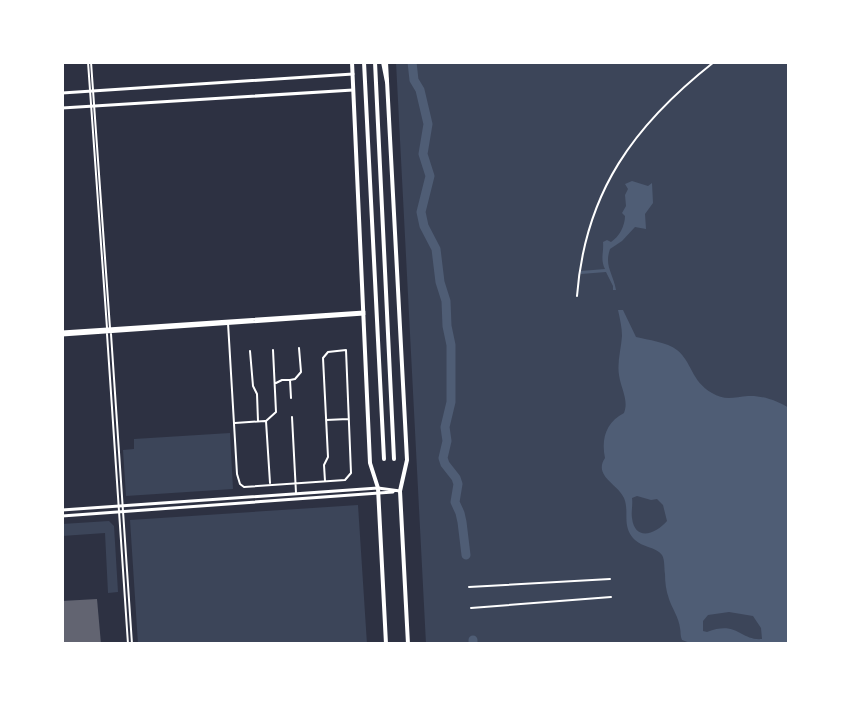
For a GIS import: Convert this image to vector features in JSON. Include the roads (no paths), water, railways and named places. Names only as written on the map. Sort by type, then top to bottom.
[{"type":"main road","points":[[352,62],[370,463],[378,490],[386,644]]},
{"type":"main road","points":[[364,62],[384,459]]},
{"type":"main road","points":[[375,62],[394,459]]},
{"type":"main road","points":[[385,62],[407,460],[400,491],[408,644]]},
{"type":"main road","points":[[62,93],[353,74]]},
{"type":"main road","points":[[62,108],[353,90]]},
{"type":"main road","points":[[62,334],[364,313]]},
{"type":"main road","points":[[62,513],[378,490]]},
{"type":"main road","points":[[121,510],[296,494],[400,491]]},
{"type":"street","points":[[90,62],[130,644]]},
{"type":"street","points":[[577,296],[587,235],[599,201],[622,157],[648,122],[714,62]]},
{"type":"street","points":[[228,323],[237,474],[244,487],[345,480],[351,473],[346,350],[328,352],[323,358],[328,457],[324,465],[325,481]]},
{"type":"street","points":[[275,384],[295,379],[301,372],[299,348]]},
{"type":"street","points":[[234,423],[266,421],[276,412],[273,350]]},
{"type":"street","points":[[250,351],[258,421]]},
{"type":"street","points":[[290,380],[291,398]]},
{"type":"street","points":[[292,417],[296,494]]},
{"type":"street","points":[[326,420],[349,419]]},
{"type":"street","points":[[266,421],[270,485]]},
{"type":"street","points":[[469,587],[610,579]]},
{"type":"street","points":[[471,608],[611,597]]},
{"type":"waterway","points":[[412,62],[414,80],[420,90],[428,124],[423,154],[430,176],[421,212],[424,226],[436,249],[451,345],[451,402],[445,427],[447,441],[443,458],[458,484],[455,502],[462,522],[466,555]]}]
